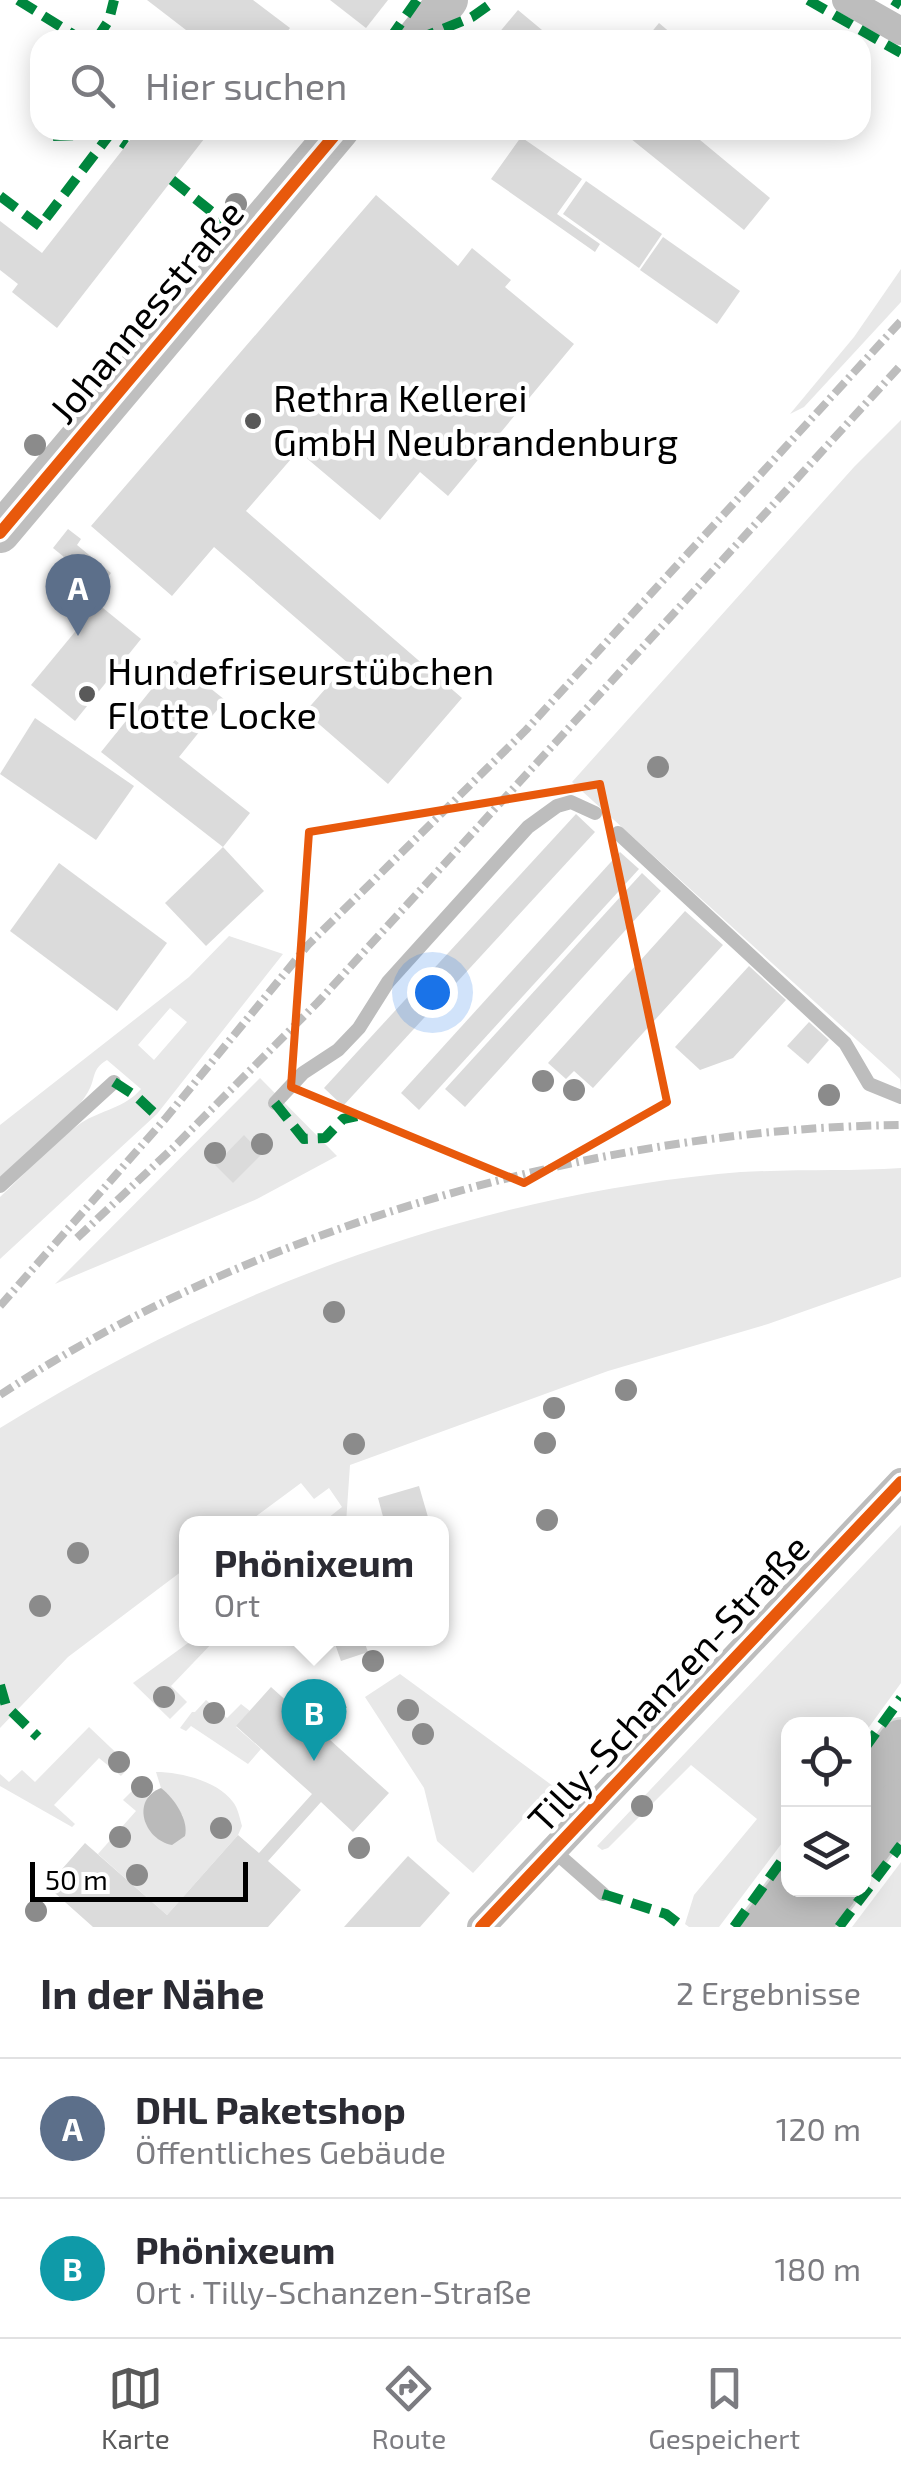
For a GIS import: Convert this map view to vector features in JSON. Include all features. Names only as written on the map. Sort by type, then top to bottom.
[{"type":"main road","points":[[423,30],[448,0]]},
{"type":"main road","name":"Johannesstraße","points":[[1,529],[331,140]]},
{"type":"main road","points":[[871,1783],[901,1742]]},
{"type":"main road","points":[[871,1843],[901,1802]]},
{"type":"main road","points":[[763,1927],[786,1897]]},
{"type":"main road","points":[[806,1927],[830,1897]]},
{"type":"street","points":[[846,0],[901,31]]},
{"type":"street","name":"Tilly-Schanzen-Straße","points":[[481,1927],[901,1482]]},
{"type":"lane","points":[[276,1103],[303,1073],[338,1050],[360,1028],[388,982],[528,827],[557,806],[571,802],[595,813]]},
{"type":"lane","points":[[618,833],[845,1043],[869,1084],[901,1097]]},
{"type":"lane","points":[[0,1186],[114,1082]]},
{"type":"lane","points":[[554,1851],[603,1894]]},
{"type":"highlighted area","points":[[600,784],[667,1102],[524,1183],[291,1087],[309,832]]},
{"type":"shaded area","points":[[901,269],[901,302],[804,407],[790,414],[854,337]]},
{"type":"shaded area","points":[[901,420],[901,1092],[900,1079],[572,782],[854,467]]},
{"type":"shaded area","points":[[229,936],[283,954],[157,1114],[0,1259],[0,1197],[70,1131],[141,1089],[107,1060],[98,1067],[88,1092],[70,1115],[0,1177],[0,1125],[189,977]],"holes":[[[170,1008],[187,1022],[154,1060],[138,1045]]]},
{"type":"shaded area","points":[[260,1078],[337,1156],[257,1199],[55,1284]]},
{"type":"shaded area","points":[[901,1168],[901,1277],[768,1324],[608,1371],[350,1465],[346,1516],[331,1516],[342,1507],[329,1488],[314,1499],[301,1483],[256,1516],[179,1516],[179,1573],[68,1657],[0,1728],[0,1428],[83,1379],[255,1295],[435,1230],[622,1187],[718,1174]]},
{"type":"shaded area","points":[[901,1525],[901,1683],[871,1724],[871,1717],[781,1717],[781,1844],[719,1927],[685,1924],[694,1895],[757,1819],[691,1765],[608,1848],[602,1850],[597,1846]]},
{"type":"shaded area","points":[[184,1646],[209,1646],[171,1686],[187,1702],[170,1719],[133,1683]]},
{"type":"shaded area","points":[[400,1674],[553,1786],[473,1873],[437,1841],[424,1788],[365,1697]]},
{"type":"shaded area","points":[[206,1700],[227,1718],[241,1704],[250,1711],[236,1727],[261,1749],[248,1764],[191,1726],[186,1731],[180,1728]]},
{"type":"shaded area","points":[[89,1727],[130,1766],[121,1776],[99,1758],[54,1805],[75,1824],[72,1827],[0,1786],[0,1774],[9,1782],[22,1770],[35,1782]]},
{"type":"shaded area","points":[[156,1772],[187,1776],[218,1788],[235,1804],[242,1826],[167,1915],[98,1854],[136,1811],[123,1800],[144,1779],[154,1790],[147,1797],[183,1816],[161,1788]]},
{"type":"shaded area","points":[[161,1788],[175,1803],[185,1823],[185,1836],[172,1845],[154,1836],[144,1819],[146,1801]]},
{"type":"shaded area","points":[[901,1862],[901,1927],[852,1927]]},
{"type":"building","points":[[147,0],[253,0],[290,28],[288,30],[186,30]]},
{"type":"building","points":[[330,0],[388,0],[366,28]]},
{"type":"building","points":[[518,10],[542,30],[501,30]]},
{"type":"building","points":[[130,140],[203,140],[57,328],[12,292],[18,284],[0,270],[0,221],[42,253]]},
{"type":"building","points":[[519,140],[525,140],[582,179],[557,214],[600,244],[595,252],[491,179]]},
{"type":"building","points":[[632,140],[700,140],[770,198],[744,230]]},
{"type":"building","points":[[586,181],[662,234],[639,268],[563,214]]},
{"type":"building","points":[[376,195],[458,266],[472,248],[511,280],[505,287],[574,344],[448,496],[420,472],[380,520],[298,451],[246,511],[462,698],[388,784],[305,712],[348,663],[214,547],[172,596],[91,526]]},
{"type":"building","points":[[663,237],[740,291],[717,324],[640,270]]},
{"type":"building","points":[[68,529],[81,539],[77,545],[111,573],[97,591],[61,561],[64,557],[53,548]]},
{"type":"building","points":[[98,604],[141,639],[75,721],[31,685]]},
{"type":"building","points":[[175,660],[225,700],[179,757],[250,813],[223,847],[101,752]]},
{"type":"building","points":[[35,718],[134,786],[96,840],[0,774]]},
{"type":"building","points":[[576,814],[595,832],[343,1106],[324,1088]]},
{"type":"building","points":[[223,847],[264,891],[206,946],[165,903]]},
{"type":"building","points":[[620,852],[639,869],[419,1110],[401,1093]]},
{"type":"building","points":[[59,863],[167,943],[117,1011],[10,931]]},
{"type":"building","points":[[642,873],[661,891],[465,1107],[445,1089]]},
{"type":"building","points":[[685,911],[723,945],[593,1088],[574,1071],[566,1079],[548,1063]]},
{"type":"building","points":[[749,966],[786,1000],[733,1058],[700,1070],[675,1047]]},
{"type":"building","points":[[809,1022],[829,1040],[808,1064],[787,1046]]},
{"type":"building","points":[[244,1135],[262,1154],[233,1183],[215,1165]]},
{"type":"building","points":[[419,1486],[428,1516],[383,1516],[378,1498]]},
{"type":"building","points":[[336,1646],[366,1646],[368,1652],[341,1661]]},
{"type":"building","points":[[271,1687],[300,1713],[304,1696],[317,1691],[328,1701],[325,1718],[310,1722],[389,1793],[353,1832],[321,1802],[268,1861],[301,1890],[268,1927],[93,1927],[47,1886],[85,1843],[167,1915],[238,1835],[259,1853],[312,1794],[236,1726]]},
{"type":"building","points":[[408,1856],[450,1893],[420,1927],[344,1927]]},
{"type":"railway","points":[[0,1306],[165,1119],[308,945],[526,730],[901,321]]},
{"type":"railway","points":[[77,1238],[318,1002],[901,365]]},
{"type":"railway","points":[[0,1395],[98,1336],[204,1283],[316,1237],[432,1199],[550,1168],[669,1145],[787,1131],[901,1125]]},
{"type":"marked path","points":[[18,0],[66,30]]},
{"type":"marked path","points":[[102,30],[114,0]]},
{"type":"marked path","points":[[396,30],[417,0]]},
{"type":"marked path","points":[[440,30],[472,17],[496,0]]},
{"type":"marked path","points":[[808,0],[861,30]]},
{"type":"marked path","points":[[893,0],[901,5]]},
{"type":"marked path","points":[[871,36],[901,53]]},
{"type":"marked path","points":[[0,196],[40,226],[105,140]]},
{"type":"marked path","points":[[119,140],[126,145]]},
{"type":"marked path","points":[[172,180],[247,240]]},
{"type":"marked path","points":[[114,1082],[153,1112]]},
{"type":"marked path","points":[[275,1103],[304,1139],[325,1138],[343,1119],[357,1116]]},
{"type":"marked path","points":[[0,1685],[6,1706],[38,1737]]},
{"type":"marked path","points":[[871,1739],[901,1698]]},
{"type":"marked path","points":[[326,1709],[334,1710],[348,1700]]},
{"type":"marked path","points":[[839,1927],[901,1845]]},
{"type":"marked path","points":[[734,1927],[781,1862]]},
{"type":"marked path","points":[[603,1894],[666,1914],[683,1927]]},
{"type":"cycle path","points":[[0,533],[331,140]]},
{"type":"cycle path","points":[[481,1927],[901,1482]]},
{"type":"place","name":"Rethra Kellerei GmbH Neubrandenburg","points":[[253,421]]},
{"type":"place","name":"DHL Paketshop","points":[[78,636]]},
{"type":"place","name":"Hundefriseurstübchen Flotte Locke","points":[[87,694]]},
{"type":"place","name":"Phönixeum","points":[[314,1761]]}]
